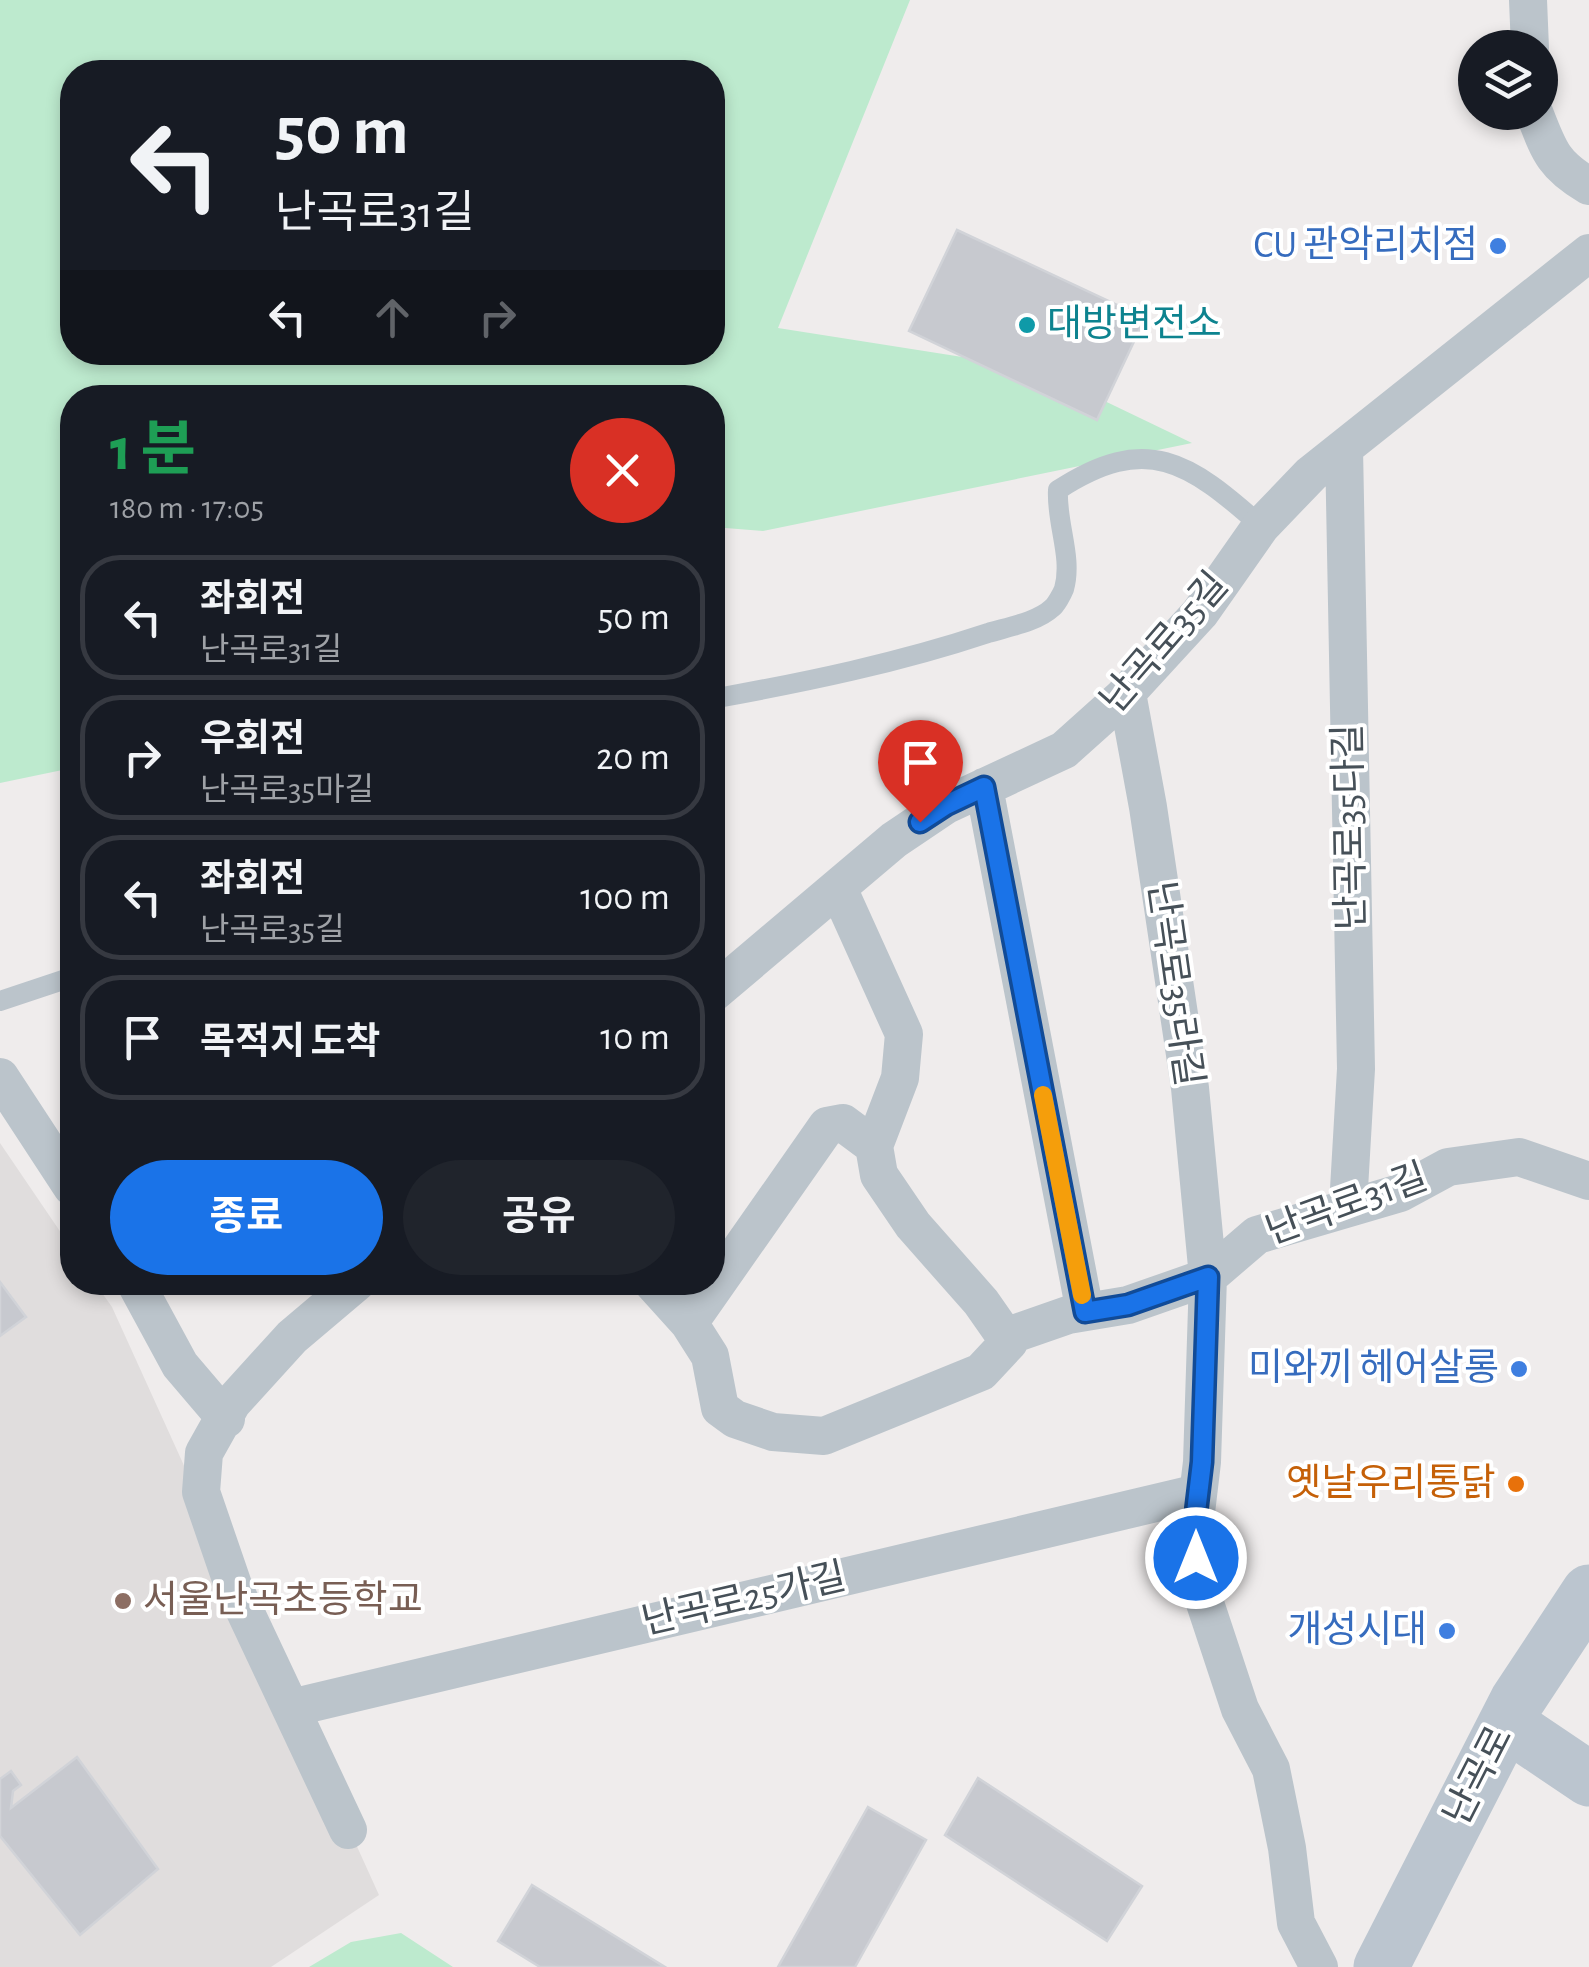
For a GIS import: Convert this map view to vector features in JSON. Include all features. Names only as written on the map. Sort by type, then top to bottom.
[{"type":"main road","name":"난곡로","points":[[1381,1967],[1589,1594]]},
{"type":"main road","name":"난곡로","points":[[1412,1967],[1515,1729],[1589,1635]]},
{"type":"main road","points":[[1515,1729],[1589,1779]]},
{"type":"street","points":[[1528,0],[1529,30]]},
{"type":"street","points":[[1541,130],[1562,170],[1589,186]]},
{"type":"street","name":"난곡로35길","points":[[725,983],[894,840],[946,805],[1064,750],[1127,693],[1200,613],[1261,526],[1311,474],[1589,253]]},
{"type":"street","name":"난곡로35다길","points":[[1344,448],[1356,1070],[1348,1206]]},
{"type":"street","name":"난곡로35라길","points":[[1127,693],[1190,1088],[1208,1277],[1207,1377],[1194,1529],[1200,1588],[1240,1709],[1271,1769],[1287,1848],[1296,1923],[1319,1967]]},
{"type":"street","points":[[984,787],[1085,1312]]},
{"type":"street","points":[[838,888],[904,1034],[900,1078],[874,1146],[878,1176],[1009,1342]]},
{"type":"street","points":[[0,1077],[60,1170]]},
{"type":"street","points":[[725,1272],[827,1126],[843,1123],[874,1146]]},
{"type":"street","name":"난곡로31길","points":[[664,1295],[689,1323],[710,1356],[720,1408],[735,1419],[773,1432],[824,1436],[981,1372],[1009,1342],[1008,1336],[1085,1312],[1128,1305],[1208,1277],[1257,1235],[1400,1193],[1448,1167],[1518,1157],[1589,1181]]},
{"type":"street","points":[[142,1295],[180,1366],[226,1419]]},
{"type":"street","points":[[342,1295],[292,1337],[232,1404],[204,1453],[201,1492],[234,1588],[348,1830]]},
{"type":"street","points":[[689,1323],[709,1295]]},
{"type":"street","name":"난곡로25가길","points":[[290,1708],[1198,1493]]},
{"type":"lane","points":[[725,697],[838,676],[968,640],[1027,621],[1053,608],[1064,589],[1066,553],[1056,514],[1058,490],[1084,473],[1121,460],[1146,458],[1182,464],[1224,493],[1261,526]]},
{"type":"lane","points":[[0,1000],[60,980]]},
{"type":"shaded area","name":"서울난곡초등학교","points":[[0,1143],[60,1231],[60,1295],[104,1295],[112,1307],[379,1895],[271,1967],[0,1967]]},
{"type":"green space","points":[[0,0],[910,0],[778,328],[1038,369],[1192,443],[763,531],[725,528],[725,385],[60,385],[60,770],[0,783]]},
{"type":"green space","points":[[401,1933],[453,1967],[309,1967],[351,1942]]},
{"type":"building","name":"대방변전소","points":[[957,230],[1145,318],[1097,420],[909,331]]},
{"type":"building","points":[[0,1282],[26,1317],[0,1336]]},
{"type":"building","points":[[77,1757],[158,1869],[80,1935],[0,1836],[0,1779],[11,1771],[21,1785],[13,1791],[11,1808]]},
{"type":"building","points":[[978,1778],[1142,1886],[1107,1941],[945,1835]]},
{"type":"building","points":[[868,1807],[926,1840],[855,1967],[778,1967]]},
{"type":"building","points":[[532,1885],[665,1967],[540,1967],[498,1941]]},
{"type":"slow traffic","points":[[1043,1095],[1082,1295]]},
{"type":"place","name":"CU 관악리치점","points":[[1498,246]]},
{"type":"place","name":"대방변전소","points":[[1027,325]]},
{"type":"place","name":"미와끼 헤어살롱","points":[[1519,1369]]},
{"type":"place","name":"옛날우리통닭","points":[[1516,1484]]},
{"type":"place","name":"서울난곡초등학교","points":[[123,1601]]},
{"type":"place","name":"개성시대","points":[[1447,1631]]},
{"type":"route","points":[[920,822],[984,787],[1085,1312],[1128,1305],[1208,1277],[1207,1377],[1194,1529],[1196,1558]]}]
